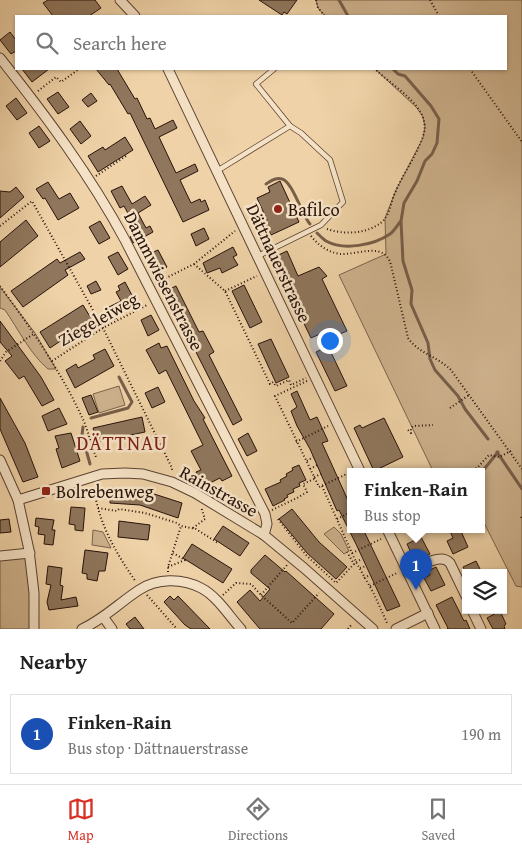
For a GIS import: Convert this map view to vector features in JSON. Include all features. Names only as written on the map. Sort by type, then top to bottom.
[{"type":"street","points":[[120,0],[134,15]]},
{"type":"street","name":"Dammwiesenstrasse","points":[[0,58],[30,96],[90,180],[117,225],[150,286],[264,514],[267,524],[264,535]]},
{"type":"street","name":"Dättnauerstrasse","points":[[168,70],[359,468]]},
{"type":"street","points":[[0,460],[18,500],[30,554],[34,593],[34,629]]},
{"type":"street","name":"Rainstrasse","points":[[18,500],[102,474],[143,474],[172,482],[203,497],[264,535],[373,629]]},
{"type":"street","points":[[388,533],[404,572],[435,629]]},
{"type":"street","points":[[0,556],[30,554]]},
{"type":"street","points":[[404,572],[434,560],[447,560],[462,588]]},
{"type":"street","points":[[82,629],[104,618],[140,589],[155,582],[168,580],[184,582],[202,588],[241,629]]},
{"type":"street","points":[[392,627],[428,613]]},
{"type":"street","points":[[474,614],[481,629]]},
{"type":"street","points":[[104,618],[112,629]]},
{"type":"lane","points":[[258,256],[321,225],[343,202],[330,160],[301,133],[290,126],[256,84],[273,70]]},
{"type":"lane","points":[[217,170],[290,126]]},
{"type":"path","points":[[316,0],[318,8],[324,15]]},
{"type":"path","points":[[430,0],[438,15]]},
{"type":"path","points":[[30,96],[56,77],[61,82],[78,70]]},
{"type":"path","points":[[321,225],[336,232],[350,233],[370,228],[381,222],[387,215],[398,186],[423,138],[424,122],[421,112],[376,70]]},
{"type":"path","points":[[471,70],[522,142]]},
{"type":"path","points":[[90,180],[126,155]]},
{"type":"path","points":[[0,226],[32,201],[103,328],[172,468],[172,482]]},
{"type":"path","name":"Ziegeleiweg","points":[[150,286],[194,264],[237,229]]},
{"type":"path","points":[[308,232],[318,244],[330,251],[345,254],[378,251],[386,254],[392,264],[408,338],[415,346],[447,366],[522,469]]},
{"type":"path","points":[[194,264],[224,291],[270,384],[273,382],[276,386],[289,380],[291,385],[308,377]]},
{"type":"path","points":[[224,291],[259,275]]},
{"type":"path","points":[[0,286],[35,333],[52,360],[85,425],[96,458]]},
{"type":"path","name":"Ziegeleiweg","points":[[52,360],[103,328],[156,300]]},
{"type":"path","points":[[0,361],[6,352],[35,333]]},
{"type":"path","points":[[309,380],[275,396],[314,478],[319,487],[322,486],[327,492],[356,562],[392,627]]},
{"type":"path","points":[[450,408],[469,394]]},
{"type":"path","points":[[296,442],[336,422]]},
{"type":"path","points":[[408,430],[411,433],[413,426],[433,425]]},
{"type":"path","points":[[476,468],[490,455],[500,456],[510,451]]},
{"type":"path","points":[[306,461],[314,458]]},
{"type":"path","points":[[310,469],[317,466]]},
{"type":"path","points":[[273,509],[307,492],[303,484],[321,474]]},
{"type":"path","points":[[322,486],[347,474]]},
{"type":"path","points":[[94,482],[98,508],[107,535],[140,589],[177,629]]},
{"type":"path","points":[[193,528],[205,519],[200,502]]},
{"type":"path","points":[[98,508],[145,513],[177,523],[180,526],[193,528],[218,543]]},
{"type":"path","points":[[337,519],[347,514]]},
{"type":"path","points":[[278,519],[306,555],[336,583],[354,564],[347,552]]},
{"type":"path","points":[[341,528],[346,525]]},
{"type":"path","points":[[168,580],[168,566],[180,526]]},
{"type":"path","points":[[344,535],[350,533]]},
{"type":"path","points":[[352,553],[386,533]]},
{"type":"path","points":[[348,543],[354,541]]},
{"type":"path","points":[[168,566],[185,560],[173,552]]},
{"type":"path","points":[[356,562],[362,558]]},
{"type":"path","points":[[261,595],[286,566]]},
{"type":"path","points":[[360,568],[366,566]]},
{"type":"path","points":[[370,586],[404,572]]},
{"type":"path","points":[[364,578],[370,575]]},
{"type":"path","points":[[220,598],[236,583],[251,584],[292,624],[321,591]]},
{"type":"path","points":[[374,594],[378,592]]},
{"type":"path","points":[[378,602],[382,600]]},
{"type":"path","points":[[381,610],[386,608]]},
{"type":"path","points":[[348,629],[354,622]]},
{"type":"shaded area","points":[[316,0],[522,0],[522,587],[516,586],[485,525],[485,468],[432,468],[339,275],[386,254],[385,218],[396,190],[423,138],[425,127],[423,117],[417,108],[376,70],[507,70],[507,15],[324,15],[318,8]]},
{"type":"shaded area","points":[[0,287],[35,333],[56,369],[48,369],[42,363],[30,349],[5,310],[0,308]]},
{"type":"shaded area","points":[[119,386],[125,405],[99,413],[93,394]]},
{"type":"shaded area","points":[[334,527],[341,534],[349,551],[344,554],[324,534]]},
{"type":"shaded area","points":[[93,530],[103,532],[111,548],[92,545]]},
{"type":"shaded area","points":[[30,553],[34,629],[0,629],[0,556]]},
{"type":"building","points":[[48,0],[95,0],[101,8],[90,15],[52,15],[43,3]]},
{"type":"building","points":[[259,0],[297,0],[287,14],[284,12],[282,15]]},
{"type":"building","points":[[10,32],[15,39],[15,52],[11,54],[0,40]]},
{"type":"building","points":[[23,70],[48,70],[32,82]]},
{"type":"building","points":[[97,70],[118,70],[135,99],[137,98],[147,119],[150,118],[155,129],[173,120],[177,128],[159,137],[176,173],[195,164],[198,171],[180,180],[191,203],[200,199],[201,202],[205,200],[209,210],[183,222],[130,113],[128,114]]},
{"type":"building","points":[[58,92],[69,107],[58,114],[47,99]]},
{"type":"building","points":[[91,93],[97,101],[88,107],[82,100]]},
{"type":"building","points":[[16,98],[27,113],[17,120],[6,106]]},
{"type":"building","points":[[80,121],[91,136],[81,144],[70,129]]},
{"type":"building","points":[[39,126],[50,141],[39,148],[29,133]]},
{"type":"building","points":[[125,137],[133,150],[98,172],[88,156],[103,147],[105,150]]},
{"type":"building","name":"Bafilco","points":[[280,181],[299,222],[271,235],[264,222],[267,220],[257,198],[270,192],[268,187]]},
{"type":"building","points":[[48,182],[59,199],[70,193],[79,208],[58,220],[45,198],[43,199],[36,189]]},
{"type":"building","points":[[122,186],[132,204],[145,196],[151,205],[138,213],[146,228],[150,226],[153,232],[133,243],[130,237],[135,234],[129,223],[132,221],[124,206],[120,208],[111,191]]},
{"type":"building","points":[[16,187],[24,197],[0,218],[0,191],[10,192]]},
{"type":"building","points":[[26,220],[38,236],[0,267],[0,242]]},
{"type":"building","points":[[100,221],[110,238],[99,244],[89,227]]},
{"type":"building","points":[[204,228],[209,239],[196,246],[191,234]]},
{"type":"building","points":[[233,247],[237,255],[233,257],[238,265],[222,273],[220,268],[207,273],[203,263]]},
{"type":"building","points":[[158,250],[167,267],[156,273],[147,255]]},
{"type":"building","points":[[287,251],[298,276],[319,267],[327,276],[322,279],[347,331],[333,337],[329,330],[311,338],[272,258]]},
{"type":"building","points":[[80,252],[85,259],[65,270],[68,275],[23,307],[11,291],[57,259],[60,263]]},
{"type":"building","points":[[118,252],[128,269],[118,275],[108,257]]},
{"type":"building","points":[[96,281],[101,290],[91,294],[87,286]]},
{"type":"building","points":[[125,282],[136,303],[115,314],[117,318],[105,323],[101,315],[106,312],[105,309],[121,301],[116,292],[120,290],[118,286]]},
{"type":"building","points":[[244,285],[262,322],[250,328],[232,291]]},
{"type":"building","points":[[176,286],[199,332],[203,331],[214,352],[209,355],[242,420],[233,425],[165,291]]},
{"type":"building","points":[[83,305],[92,320],[50,348],[40,332]]},
{"type":"building","points":[[151,315],[159,330],[148,336],[141,320]]},
{"type":"building","points":[[0,321],[41,377],[54,400],[42,406],[24,376],[19,379],[5,361],[12,356],[0,342]]},
{"type":"building","points":[[271,339],[289,377],[276,383],[258,344]]},
{"type":"building","points":[[159,343],[161,348],[167,346],[194,401],[205,418],[203,419],[232,476],[222,481],[220,478],[206,485],[196,479],[199,478],[196,472],[201,470],[191,451],[203,445],[166,370],[159,374],[146,350]]},
{"type":"building","points":[[328,346],[347,386],[335,391],[316,352]]},
{"type":"building","points":[[105,349],[114,366],[75,388],[66,370],[76,364],[78,368],[95,359],[93,355]]},
{"type":"building","points":[[158,387],[165,402],[152,408],[145,393]]},
{"type":"building","points":[[297,391],[310,420],[317,417],[328,441],[322,443],[347,498],[347,526],[339,510],[337,511],[310,449],[297,426],[291,411],[297,407],[291,394]]},
{"type":"building","points":[[91,395],[98,412],[89,415],[82,398]]},
{"type":"building","points":[[0,398],[25,443],[38,477],[23,482],[0,429]]},
{"type":"building","points":[[59,408],[67,424],[48,431],[42,416]]},
{"type":"building","points":[[142,417],[145,432],[97,442],[93,428]]},
{"type":"building","points":[[384,418],[403,457],[380,468],[373,468],[354,428],[360,425],[362,428]]},
{"type":"building","points":[[71,433],[80,461],[62,468],[56,449],[59,448],[55,436]]},
{"type":"building","points":[[248,433],[257,451],[247,456],[238,439]]},
{"type":"building","points":[[299,465],[306,480],[299,483],[300,486],[293,489],[294,492],[287,495],[288,497],[285,500],[273,506],[265,489],[281,482],[280,480],[287,476],[286,474],[293,470],[292,468]]},
{"type":"building","points":[[111,488],[148,492],[182,503],[178,518],[140,505],[110,503]]},
{"type":"building","points":[[71,507],[85,508],[83,531],[75,530],[75,525],[69,524]]},
{"type":"building","points":[[292,509],[319,542],[347,567],[336,579],[307,553],[279,519]]},
{"type":"building","points":[[36,518],[54,520],[52,530],[55,530],[53,545],[44,544],[45,535],[38,534],[39,527],[35,526]]},
{"type":"building","points":[[9,519],[11,532],[0,533],[0,520]]},
{"type":"building","points":[[119,521],[150,525],[148,540],[118,537]]},
{"type":"building","points":[[223,526],[249,543],[240,556],[214,539]]},
{"type":"building","points":[[350,533],[365,533],[400,606],[387,611]]},
{"type":"building","points":[[451,533],[462,533],[468,547],[453,554],[447,541],[453,538]]},
{"type":"building","points":[[421,537],[430,554],[422,558],[420,554],[413,557],[407,544]]},
{"type":"building","points":[[192,544],[232,569],[223,583],[183,558]]},
{"type":"building","points":[[85,550],[108,553],[105,571],[99,571],[97,581],[87,579],[87,574],[82,573]]},
{"type":"building","points":[[265,555],[334,614],[321,629],[260,629],[237,602],[250,590],[260,601],[270,589],[251,573],[251,570]]},
{"type":"building","points":[[476,561],[480,569],[464,569],[463,567]]},
{"type":"building","points":[[48,566],[62,568],[60,585],[63,586],[61,600],[76,597],[78,606],[49,610],[47,602],[51,585],[46,584]]},
{"type":"building","points":[[436,567],[445,585],[431,591],[424,578],[430,575],[428,571]]},
{"type":"building","points":[[170,596],[174,600],[178,596],[210,629],[191,629],[185,625],[164,602]]},
{"type":"building","points":[[452,597],[470,629],[447,629],[436,605]]},
{"type":"building","points":[[494,614],[501,614],[506,624],[504,626],[505,629],[493,629],[487,618]]},
{"type":"building","points":[[135,617],[144,629],[130,629],[126,624]]},
{"type":"waterway","points":[[339,0],[347,15]]},
{"type":"waterway","points":[[394,70],[398,74],[405,76],[431,106],[439,119],[437,143],[432,154],[425,161],[417,181],[404,203],[401,221],[403,261],[412,290],[411,304],[428,343],[430,359],[435,370],[458,396],[465,409],[488,439]]},
{"type":"waterway","points":[[266,184],[278,179],[286,181],[310,224]]},
{"type":"waterway","points":[[317,233],[326,241],[341,246],[367,244],[391,233],[400,222]]},
{"type":"waterway","points":[[91,418],[128,408],[132,402],[119,377]]},
{"type":"waterway","points":[[83,427],[82,435],[90,464]]},
{"type":"waterway","points":[[497,452],[522,489]]},
{"type":"waterway","points":[[485,468],[498,452]]},
{"type":"place","name":"Bafilco","points":[[278,209]]},
{"type":"place","name":"Bolrebenweg","points":[[46,491]]},
{"type":"place","name":"Finken-Rain","points":[[416,590]]},
{"type":"district","name":"DÄTTNAU","points":[[122,442]]}]
